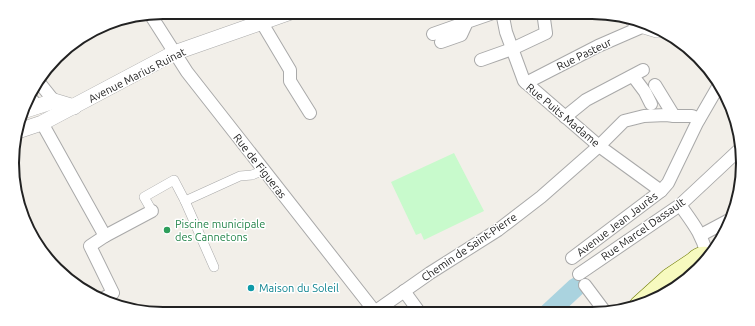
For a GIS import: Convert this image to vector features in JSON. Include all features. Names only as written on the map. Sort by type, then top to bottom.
[{"type":"main road","points":[[649,295],[669,277],[690,269]]},
{"type":"street","name":"Rue de Figueras","points":[[153,19],[187,72],[370,307]]},
{"type":"street","name":"Avenue Marius Ruinat","points":[[23,129],[42,123],[74,107],[174,53],[200,44],[256,19]]},
{"type":"street","points":[[261,19],[290,70],[290,81],[310,113]]},
{"type":"street","points":[[437,38],[462,34],[468,22],[476,19]]},
{"type":"street","name":"Rue Puits Madame","points":[[503,19],[506,32],[524,81],[599,146],[661,191]]},
{"type":"street","points":[[481,60],[512,49],[546,33],[544,19]]},
{"type":"street","name":"Rue Pasteur","points":[[526,83],[598,46],[639,27]]},
{"type":"street","points":[[565,117],[586,100],[638,73],[651,104]]},
{"type":"street","points":[[42,85],[54,101]]},
{"type":"street","points":[[655,85],[670,116]]},
{"type":"street","name":"Avenue Jean Jaurès","points":[[572,258],[661,191],[668,183],[699,119],[716,89]]},
{"type":"street","points":[[32,104],[54,101],[74,107]]},
{"type":"street","name":"Chemin de Saint-Pierre","points":[[383,307],[430,273],[498,230],[541,197],[599,146],[624,121],[644,116],[692,116],[699,119]]},
{"type":"street","points":[[42,123],[105,236]]},
{"type":"street","name":"Rue Marcel Dassault","points":[[579,274],[680,205],[736,153]]},
{"type":"street","points":[[185,201],[240,176],[252,175],[264,170]]},
{"type":"street","points":[[108,296],[113,293],[90,246],[105,236],[152,211],[144,196],[174,180],[185,201],[214,267]]},
{"type":"street","points":[[680,205],[701,235],[706,249],[704,253]]},
{"type":"street","points":[[701,235],[723,224]]},
{"type":"street","points":[[585,285],[601,307]]},
{"type":"street","points":[[404,291],[416,307]]},
{"type":"green space","points":[[454,153],[484,211],[424,240],[421,233],[416,235],[391,182]]},
{"type":"waterway","points":[[554,307],[576,287]]},
{"type":"place","name":"Piscine municipale des Cannetons","points":[[167,230]]},
{"type":"place","name":"Maison du Soleil","points":[[251,288]]}]
